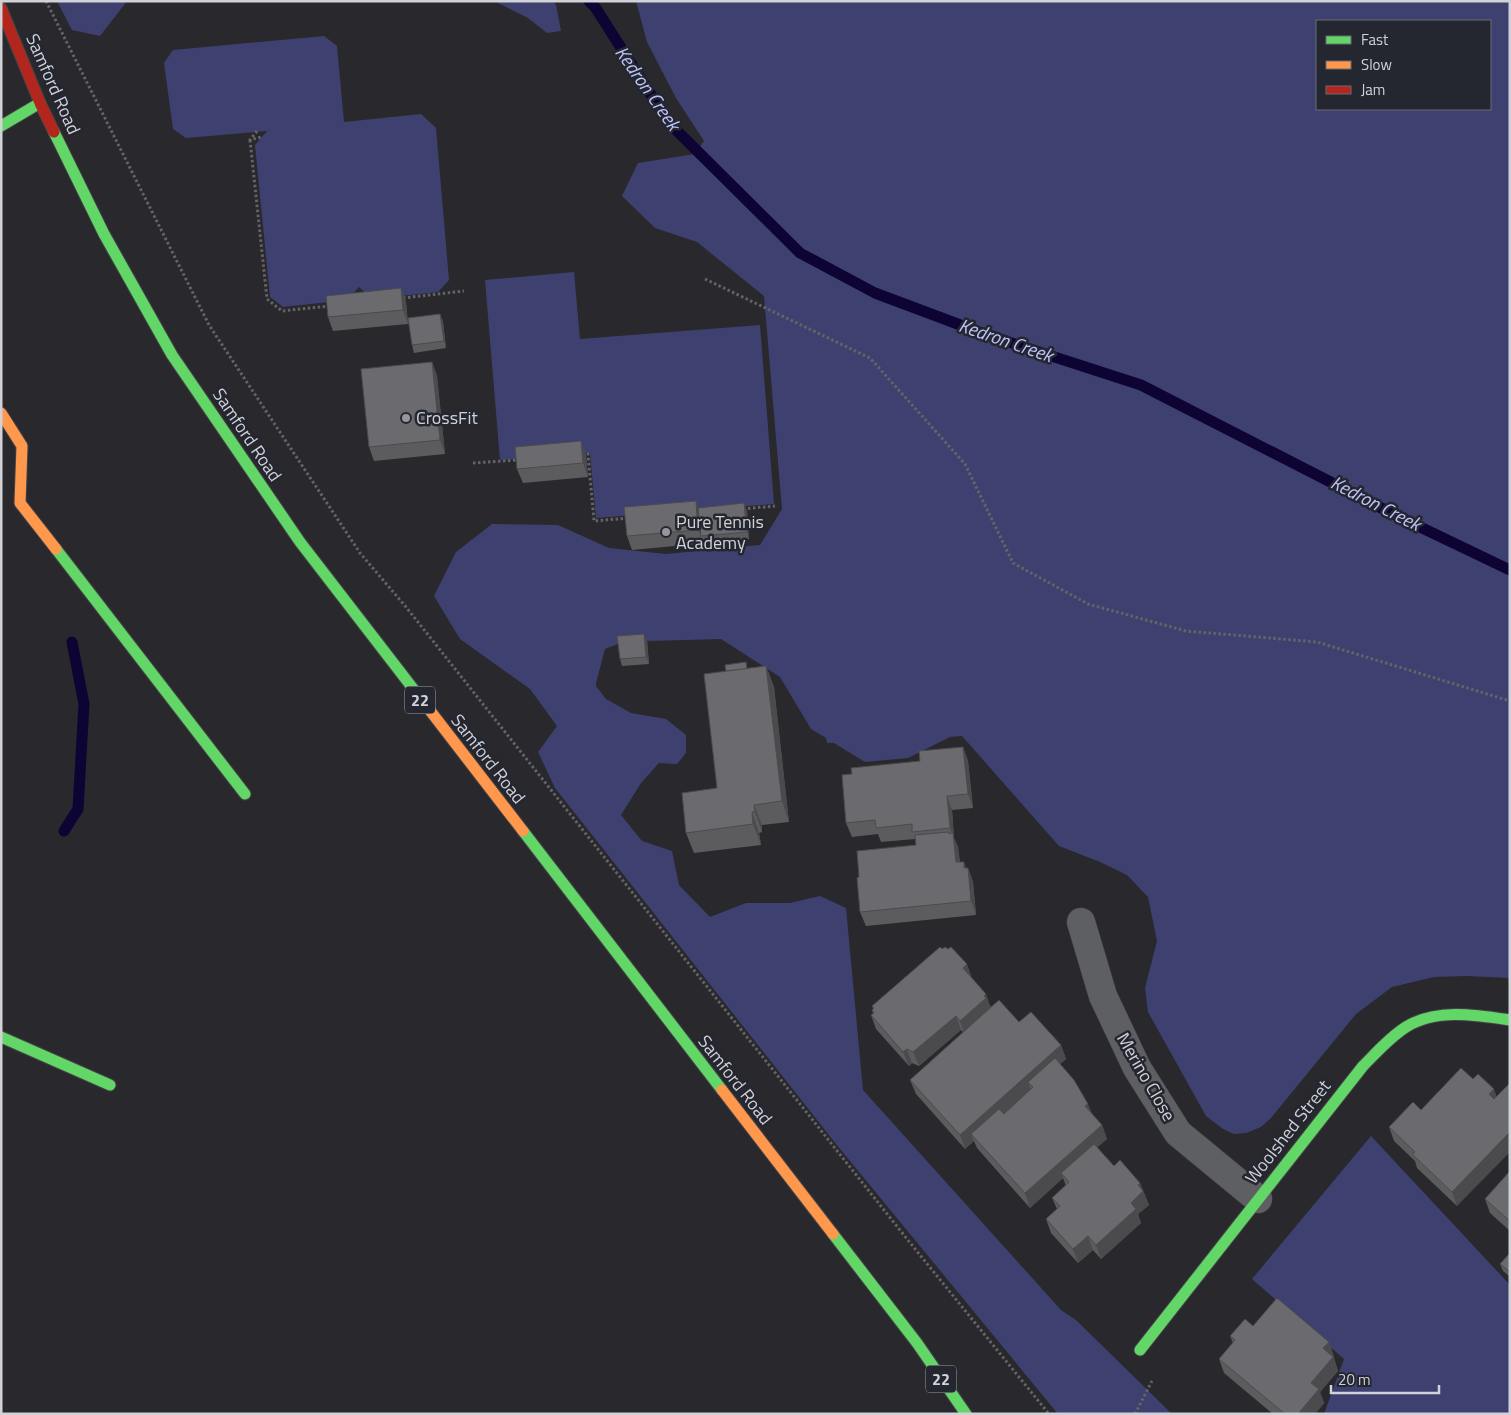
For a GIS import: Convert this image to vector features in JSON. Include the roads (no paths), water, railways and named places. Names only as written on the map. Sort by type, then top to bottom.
[{"type":"main road","name":"Samford Road","points":[[1,8],[40,103],[104,234],[172,355],[300,542],[917,1343],[966,1414]]},
{"type":"main road","points":[[1,126],[40,103]]},
{"type":"main road","points":[[1,413],[22,446],[20,504],[245,794]]},
{"type":"main road","name":"Woolshed Street","points":[[1140,1350],[1363,1066],[1385,1044],[1413,1022],[1441,1016],[1474,1015],[1510,1020]]},
{"type":"main road","points":[[1,1037],[110,1085]]},
{"type":"street","name":"Merino Close","points":[[1081,922],[1102,996],[1137,1068],[1178,1133],[1258,1199]]},
{"type":"waterway","name":"Kedron Creek","points":[[589,1],[595,7],[669,123],[800,253],[875,293],[987,335],[1141,385],[1391,513],[1510,570]]},
{"type":"waterway","points":[[64,831],[78,809],[84,704],[72,642]]},
{"type":"place","name":"CrossFit","points":[[406,418]]},
{"type":"place","name":"Pure Tennis Academy","points":[[666,532]]}]
